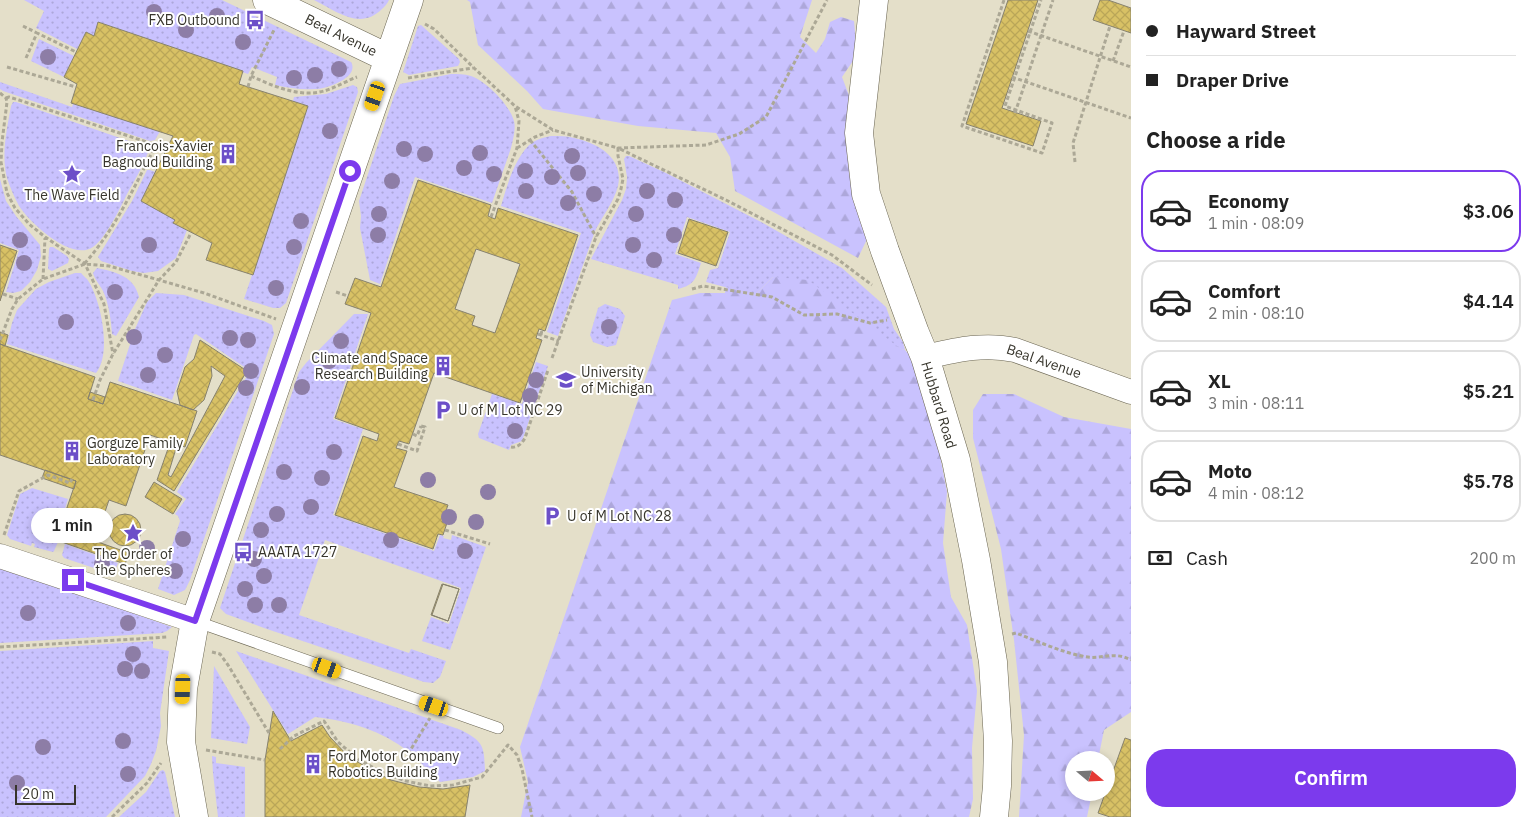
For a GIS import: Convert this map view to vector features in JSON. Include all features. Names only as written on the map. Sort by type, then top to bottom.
[{"type":"street","name":"Hubbard Road","points":[[874,0],[859,133],[866,194],[884,251],[925,357],[956,460],[978,570],[993,662],[998,741],[994,817]]},
{"type":"street","points":[[194,817],[181,742],[183,689],[195,621],[397,68],[413,10]]},
{"type":"street","name":"Beal Avenue","points":[[272,11],[397,68]]},
{"type":"street","name":"Beal Avenue","points":[[925,357],[981,346],[999,347],[1024,353],[1131,392]]},
{"type":"street","points":[[1,548],[195,621]]},
{"type":"lane","points":[[195,621],[498,728]]},
{"type":"path","points":[[618,148],[706,145],[739,134],[766,117],[827,0]]},
{"type":"path","points":[[1004,0],[999,21],[962,126],[1006,139],[1042,153],[1052,123],[1005,106],[1041,0]]},
{"type":"path","points":[[1015,111],[1053,0]]},
{"type":"path","points":[[413,10],[515,106],[553,130],[618,148],[726,200],[832,255],[875,288]]},
{"type":"path","points":[[248,87],[272,11]]},
{"type":"path","points":[[23,26],[76,52]]},
{"type":"path","points":[[1075,162],[1072,143],[1110,26]]},
{"type":"path","points":[[1113,60],[1124,31]]},
{"type":"path","points":[[1029,32],[1131,67]]},
{"type":"path","points":[[26,58],[37,34]]},
{"type":"path","points":[[7,67],[76,86]]},
{"type":"path","points":[[397,68],[474,68]]},
{"type":"path","points":[[251,76],[274,86],[312,93],[325,91],[364,74]]},
{"type":"path","points":[[1013,78],[1131,118]]},
{"type":"path","points":[[0,92],[6,98],[7,105],[1,162],[7,193],[15,208],[29,224],[85,264],[104,304],[113,354]]},
{"type":"path","points":[[6,98],[10,97],[156,145],[117,220],[85,264]]},
{"type":"path","points":[[491,217],[517,148],[519,121],[515,106]]},
{"type":"path","points":[[517,148],[553,130]]},
{"type":"path","points":[[530,140],[572,192],[596,237]]},
{"type":"path","points":[[552,358],[596,237],[618,199],[623,179],[618,148]]},
{"type":"path","points":[[93,400],[100,380],[113,354],[159,280],[176,262],[191,233]]},
{"type":"path","points":[[43,279],[45,237]]},
{"type":"path","points":[[0,340],[12,308],[18,298],[43,279],[85,264],[109,266],[204,293],[283,322]]},
{"type":"path","points":[[692,289],[703,286],[772,297],[804,314],[837,314],[870,324],[887,320]]},
{"type":"path","points":[[336,292],[348,296]]},
{"type":"path","points":[[3,294],[18,298]]},
{"type":"path","points":[[542,330],[539,334],[559,341]]},
{"type":"path","points":[[511,446],[515,448],[526,438],[548,370]]},
{"type":"path","points":[[398,444],[417,451],[425,427],[421,426],[417,436],[413,434]]},
{"type":"path","points":[[1,548],[19,490],[48,476],[70,483],[72,479]]},
{"type":"path","points":[[445,530],[490,544]]},
{"type":"path","points":[[1009,635],[1016,633],[1083,657],[1098,658],[1122,655],[1131,660]]},
{"type":"path","points":[[0,647],[172,636]]},
{"type":"path","points":[[211,652],[220,654],[228,665],[269,733]]},
{"type":"path","points":[[408,754],[430,719]]},
{"type":"path","points":[[280,749],[294,736],[324,721],[338,742],[356,757],[388,775],[430,786],[453,784],[482,777],[508,745],[517,755],[522,769],[532,817]]},
{"type":"path","points":[[203,749],[265,760]]},
{"type":"path","points":[[112,817],[147,783],[162,761]]},
{"type":"green space","points":[[24,0],[222,0],[351,62],[353,67],[347,77],[327,87],[300,89],[285,87],[275,85],[277,77],[252,67],[248,74],[98,22],[94,36],[86,32],[77,49],[36,28],[44,11]]},
{"type":"green space","points":[[314,0],[389,0],[374,15],[357,19],[348,17]]},
{"type":"green space","points":[[467,0],[812,0],[800,37],[816,53],[825,39],[830,22],[841,17],[854,21],[857,55],[842,77],[850,98],[868,237],[858,258],[735,191],[730,157],[716,133],[638,126],[543,109],[527,91],[478,45],[470,2]]},
{"type":"green space","points":[[421,25],[459,59],[458,66],[409,75],[403,72],[418,26]]},
{"type":"green space","points":[[39,39],[74,56],[64,77],[31,61]]},
{"type":"green space","points":[[451,74],[466,75],[477,79],[490,88],[502,101],[515,124],[511,148],[492,203],[415,177],[380,284],[370,280],[360,228],[359,201],[394,96],[400,84]]},
{"type":"green space","points":[[0,82],[72,107],[73,104],[160,131],[155,140],[150,141],[3,91],[0,89]]},
{"type":"green space","points":[[353,85],[357,87],[358,92],[286,303],[280,308],[273,308],[244,299],[308,107],[293,101],[294,97],[326,94]]},
{"type":"green space","name":"The Wave Field","points":[[13,102],[149,148],[143,165],[116,216],[107,231],[93,247],[84,250],[63,245],[32,222],[19,206],[12,192],[5,169],[6,133]]},
{"type":"green space","points":[[551,136],[571,137],[600,148],[613,160],[619,176],[616,192],[595,231],[558,336],[547,332],[581,233],[501,206],[513,171],[521,155],[533,142]]},
{"type":"green space","points":[[626,156],[666,173],[763,223],[842,268],[886,307],[894,329],[903,342],[905,350],[773,277],[755,295],[706,282],[710,270],[718,268],[730,232],[687,217],[675,254],[701,263],[694,280],[684,287],[678,289],[678,285],[591,259],[626,189],[627,177],[624,159]]},
{"type":"green space","points":[[147,170],[155,172],[141,201],[175,220],[173,223],[187,230],[176,258],[158,271],[144,273],[101,261],[98,257],[132,201]]},
{"type":"green space","points":[[0,179],[6,201],[40,245],[41,256],[37,270],[30,282],[21,291],[13,293],[6,292],[19,250],[0,243]]},
{"type":"green space","points":[[50,247],[53,247],[69,259],[68,263],[52,271],[48,269]]},
{"type":"green space","points":[[97,268],[117,273],[129,280],[137,290],[139,297],[116,336],[112,334],[105,296],[93,273]]},
{"type":"green space","points":[[75,273],[81,273],[88,281],[101,314],[104,341],[103,353],[101,364],[96,373],[7,344],[17,310],[36,289],[49,282]]},
{"type":"green space","points":[[773,277],[808,280],[901,349],[905,350],[917,363],[928,394],[947,492],[943,543],[951,597],[967,625],[977,691],[972,748],[973,799],[969,817],[521,817],[528,782],[520,747],[672,300],[700,293],[725,293],[726,287],[755,295]]},
{"type":"green space","points":[[156,293],[184,295],[264,321],[272,325],[274,334],[190,580],[185,590],[174,595],[158,589],[180,521],[175,514],[186,499],[177,492],[250,371],[196,334],[194,335],[172,400],[118,381],[135,329],[147,302]]},
{"type":"green space","points":[[605,304],[620,309],[625,316],[616,345],[607,347],[593,342],[590,335],[598,308]]},
{"type":"green space","points":[[354,314],[368,314],[333,419],[363,429],[333,515],[434,551],[440,535],[451,540],[452,535],[486,547],[450,650],[422,641],[431,617],[449,624],[461,588],[325,540],[299,615],[409,653],[411,649],[446,661],[440,677],[433,683],[424,682],[264,628],[226,614],[220,608],[299,372]]},
{"type":"green space","points":[[536,362],[548,366],[522,441],[511,445],[509,450],[479,438],[478,434],[492,394],[522,404]]},
{"type":"green space","points":[[983,394],[1014,394],[1064,417],[1131,429],[1131,712],[1104,730],[1100,751],[1065,751],[1065,801],[1090,801],[1087,817],[1019,817],[1024,735],[1014,640],[1001,549],[973,438],[973,410]]},
{"type":"green space","points":[[32,488],[68,499],[55,540],[58,542],[53,552],[34,547],[35,544],[32,543],[31,546],[10,539],[7,535],[20,494]]},
{"type":"green space","points":[[65,544],[118,563],[115,575],[64,558],[62,555]]},
{"type":"green space","points":[[0,566],[172,627],[162,633],[0,643]]},
{"type":"green space","points":[[153,641],[153,648],[169,651],[160,713],[161,726],[156,751],[145,776],[106,817],[0,817],[0,651]]},
{"type":"green space","points":[[236,651],[461,730],[474,738],[481,746],[485,771],[473,777],[440,782],[413,755],[398,744],[376,732],[340,721],[315,717],[288,734]]},
{"type":"green space","points":[[214,666],[250,727],[247,744],[211,738]]},
{"type":"green space","points":[[212,756],[216,757],[216,763],[245,767],[245,817],[218,817]]},
{"type":"green space","points":[[163,770],[175,817],[119,817],[146,792],[160,771]]},
{"type":"building","points":[[1008,0],[1038,0],[1002,108],[1041,121],[1033,146],[966,124]]},
{"type":"building","points":[[1100,0],[1108,0],[1131,8],[1131,33],[1093,20]]},
{"type":"building","name":"Francois‑Xavier Bagnoud Building","points":[[98,22],[243,71],[239,84],[308,106],[253,275],[206,260],[212,243],[173,223],[175,220],[141,201],[173,136],[71,103],[77,84],[64,77],[86,32],[94,36]]},
{"type":"building","name":"Climate and Space Research Building","points":[[418,180],[491,205],[488,216],[495,219],[498,208],[578,235],[545,331],[539,329],[536,338],[542,340],[520,403],[434,373],[409,444],[399,441],[396,448],[407,451],[394,487],[448,505],[442,522],[447,523],[443,535],[438,534],[433,549],[335,515],[363,436],[377,441],[379,434],[335,418],[371,313],[345,304],[355,278],[381,287]],"holes":[[[476,249],[520,264],[495,333],[472,325],[475,316],[455,309]]]},
{"type":"building","points":[[689,219],[728,232],[716,266],[678,253]]},
{"type":"building","points":[[0,245],[17,251],[0,301]]},
{"type":"building","points":[[0,332],[8,335],[5,346],[0,344]]},
{"type":"building","points":[[200,340],[247,371],[174,491],[157,480],[170,443],[177,445],[168,475],[171,477],[225,376],[211,366],[212,376],[204,400],[193,410],[180,405],[177,391],[185,367],[194,359]]},
{"type":"building","name":"Gorguze Family Laboratory","points":[[0,344],[95,377],[88,399],[103,404],[110,382],[197,411],[185,447],[150,435],[126,506],[109,500],[95,541],[129,553],[125,564],[56,540],[76,481],[0,455]]},
{"type":"building","points":[[90,392],[105,397],[103,404],[88,399]]},
{"type":"building","points":[[45,470],[76,481],[74,489],[42,478]]},
{"type":"building","points":[[154,482],[182,499],[173,514],[145,497]]},
{"type":"building","points":[[125,514],[137,518],[141,530],[137,542],[125,546],[113,542],[109,530],[113,518]]},
{"type":"building","points":[[442,584],[459,589],[448,621],[431,615]]},
{"type":"building","points":[[443,584],[459,589],[448,621],[432,615]]},
{"type":"building","name":"Ford Motor Company Robotics Building","points":[[273,711],[291,741],[322,725],[330,737],[347,755],[391,780],[419,787],[443,789],[470,785],[465,817],[265,817],[265,760]]},
{"type":"building","points":[[1125,738],[1131,740],[1131,817],[1110,817],[1098,813],[1102,801],[1115,801],[1115,766]]},
{"type":"place","name":"FXB Outbound","points":[[255,20]]},
{"type":"place","name":"Francois‑Xavier Bagnoud Building","points":[[228,154]]},
{"type":"place","name":"The Wave Field","points":[[72,174]]},
{"type":"place","name":"Climate and Space Research Building","points":[[443,366]]},
{"type":"place","name":"University of Michigan","points":[[566,380]]},
{"type":"place","name":"U of M Lot NC 29","points":[[443,410]]},
{"type":"place","name":"Gorguze Family Laboratory","points":[[72,451]]},
{"type":"place","name":"U of M Lot NC 28","points":[[552,516]]},
{"type":"place","name":"The Order of the Spheres","points":[[133,533]]},
{"type":"place","name":"AAATA 1727","points":[[243,552]]},
{"type":"place","name":"Ford Motor Company Robotics Building","points":[[313,764]]},
{"type":"route","points":[[73,580],[195,621],[350,171]]}]
